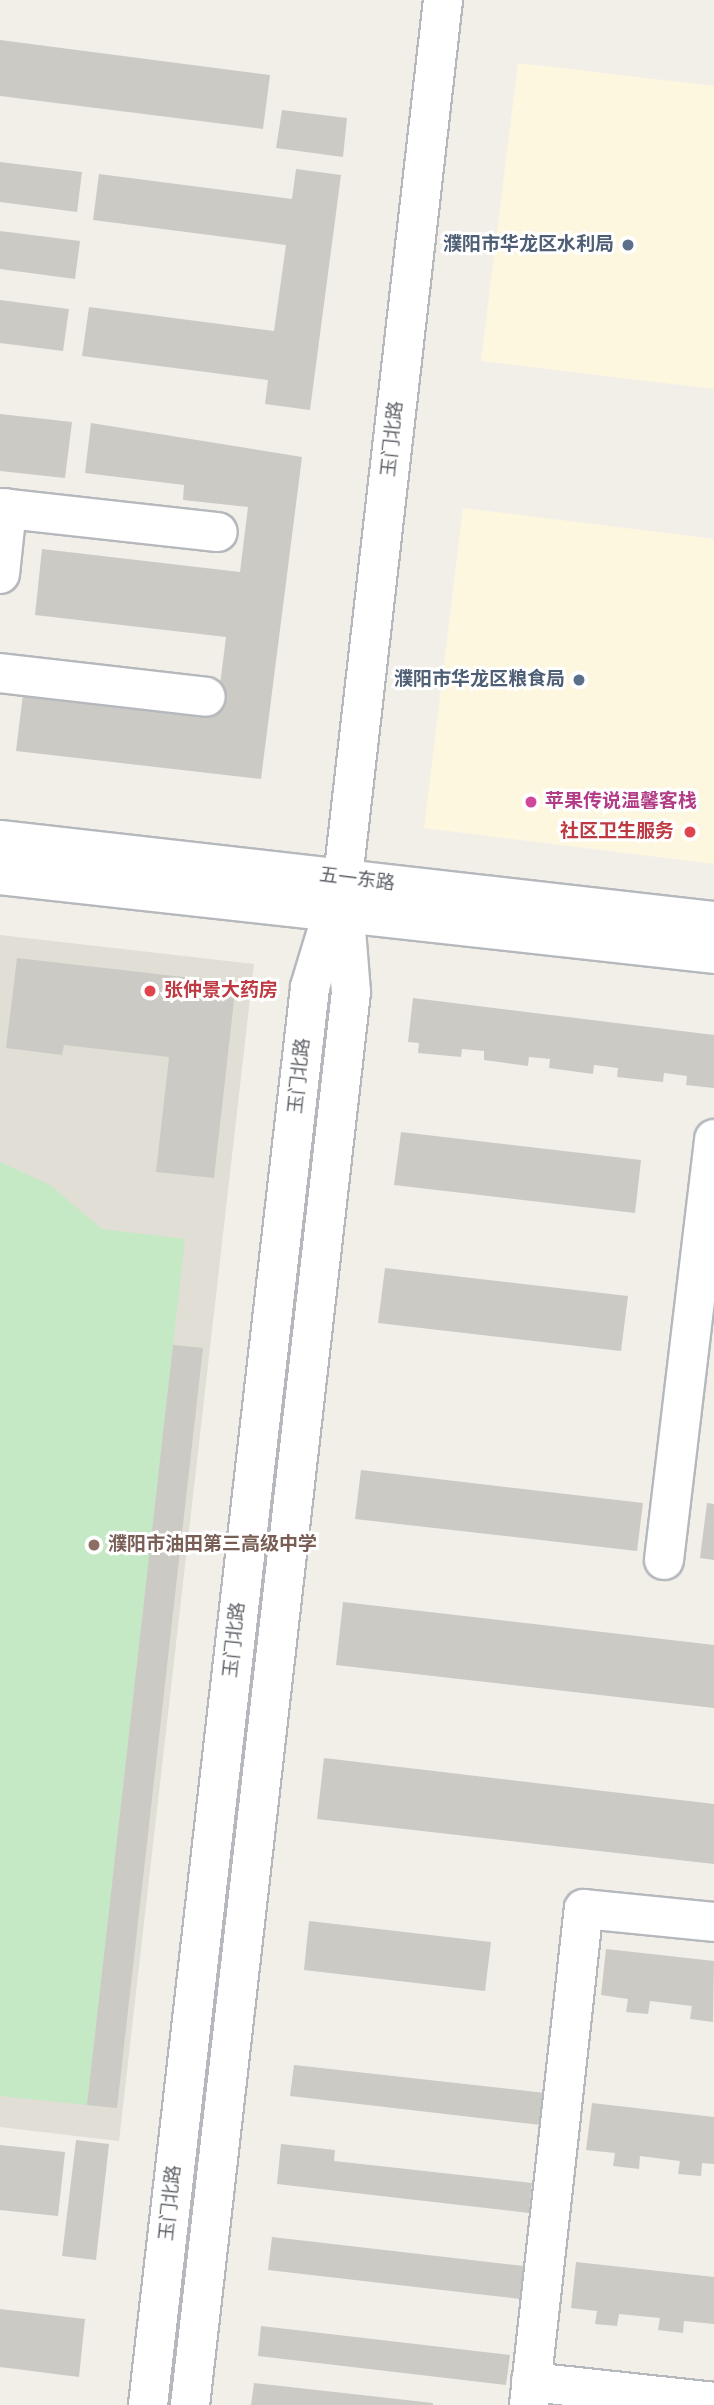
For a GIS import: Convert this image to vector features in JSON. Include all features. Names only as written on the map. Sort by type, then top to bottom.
[{"type":"street","name":"玉门北路","points":[[148,2405],[310,987],[340,901],[443,0]]},
{"type":"street","points":[[0,573],[4,508],[218,532]]},
{"type":"street","points":[[0,673],[206,697]]},
{"type":"street","name":"五一东路","points":[[0,839],[340,901],[714,954]]},
{"type":"street","name":"五一东路","points":[[0,875],[340,901],[714,921]]},
{"type":"street","name":"玉门北路","points":[[190,2405],[351,992],[340,901]]},
{"type":"street","points":[[664,1560],[714,1139]]},
{"type":"street","points":[[714,1922],[584,1909],[530,2393],[714,2402]]},
{"type":"shaded area","points":[[518,63],[714,86],[714,389],[481,361]]},
{"type":"shaded area","points":[[463,508],[714,539],[714,864],[424,828]]},
{"type":"shaded area","name":"濮阳市油田第三高级中学","points":[[0,935],[254,964],[119,2141],[0,2127]]},
{"type":"green space","points":[[0,1162],[50,1185],[102,1229],[185,1239],[87,2105],[0,2096]]},
{"type":"building","points":[[0,40],[270,75],[263,129],[0,96]]},
{"type":"building","points":[[282,110],[347,118],[343,157],[276,148]]},
{"type":"building","points":[[0,162],[82,172],[77,212],[0,202]]},
{"type":"building","points":[[296,169],[341,175],[310,410],[265,404],[268,380],[82,356],[89,307],[274,331],[286,245],[93,220],[99,174],[292,199]]},
{"type":"building","points":[[0,231],[80,241],[75,279],[0,269]]},
{"type":"building","points":[[0,300],[69,309],[63,351],[0,343]]},
{"type":"building","points":[[0,414],[72,422],[65,478],[0,471]]},
{"type":"building","points":[[91,423],[302,457],[261,779],[16,751],[23,694],[216,716],[226,637],[35,615],[42,549],[240,572],[248,507],[183,500],[184,485],[85,473]]},
{"type":"building","points":[[17,958],[236,983],[214,1178],[156,1172],[169,1057],[64,1045],[62,1055],[6,1048]]},
{"type":"building","points":[[413,998],[714,1035],[714,1088],[686,1085],[687,1076],[664,1073],[663,1082],[617,1077],[618,1068],[594,1065],[593,1074],[549,1068],[550,1059],[529,1057],[528,1066],[484,1060],[484,1051],[462,1049],[461,1057],[418,1053],[419,1043],[408,1042]]},
{"type":"building","points":[[401,1132],[641,1160],[635,1213],[394,1185]]},
{"type":"building","points":[[385,1268],[628,1296],[621,1351],[378,1323]]},
{"type":"building","points":[[173,1345],[203,1348],[117,2108],[87,2105]]},
{"type":"building","points":[[361,1470],[643,1503],[637,1551],[355,1519]]},
{"type":"building","points":[[707,1503],[714,1504],[714,1560],[700,1558]]},
{"type":"building","points":[[343,1602],[714,1645],[714,1708],[336,1665]]},
{"type":"building","points":[[324,1758],[714,1804],[714,1864],[317,1819]]},
{"type":"building","points":[[309,1921],[491,1942],[485,1991],[304,1970]]},
{"type":"building","points":[[606,1949],[714,1961],[713,2022],[690,2019],[692,2006],[650,2001],[648,2014],[626,2012],[628,1999],[601,1995]]},
{"type":"building","points":[[294,2065],[545,2093],[541,2125],[290,2096]]},
{"type":"building","points":[[592,2103],[714,2117],[714,2164],[702,2163],[701,2176],[678,2174],[680,2161],[640,2156],[639,2169],[613,2166],[615,2153],[586,2150]]},
{"type":"building","points":[[76,2140],[109,2144],[96,2260],[62,2256]]},
{"type":"building","points":[[281,2144],[335,2150],[334,2161],[532,2183],[529,2213],[277,2184]]},
{"type":"building","points":[[0,2145],[65,2152],[58,2216],[0,2210]]},
{"type":"building","points":[[272,2237],[524,2266],[520,2299],[268,2270]]},
{"type":"building","points":[[576,2262],[714,2277],[714,2324],[684,2321],[683,2333],[658,2330],[660,2318],[619,2314],[617,2326],[595,2324],[597,2311],[571,2308]]},
{"type":"building","points":[[0,2309],[85,2319],[79,2377],[0,2367]]},
{"type":"building","points":[[261,2326],[510,2355],[506,2385],[258,2356]]},
{"type":"building","points":[[254,2383],[433,2403],[433,2405],[251,2405]]},
{"type":"place","name":"濮阳市华龙区水利局","points":[[628,245]]},
{"type":"place","name":"濮阳市华龙区粮食局","points":[[579,680]]},
{"type":"place","name":"苹果传说温馨客栈","points":[[531,802]]},
{"type":"place","name":"社区卫生服务","points":[[690,832]]},
{"type":"place","name":"张仲景大药房","points":[[150,991]]},
{"type":"place","name":"濮阳市油田第三高级中学","points":[[94,1545]]}]
